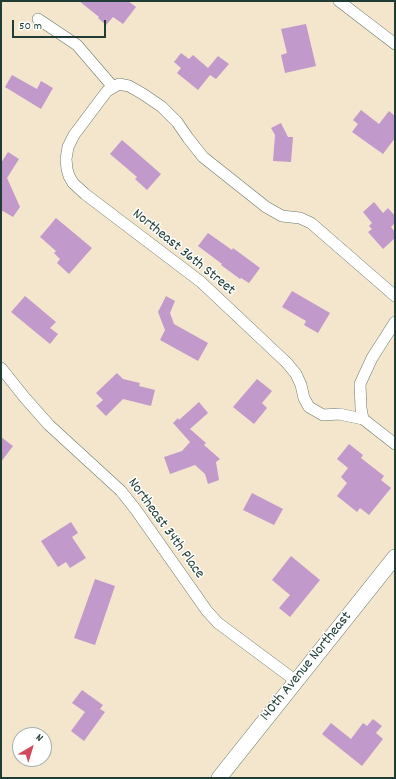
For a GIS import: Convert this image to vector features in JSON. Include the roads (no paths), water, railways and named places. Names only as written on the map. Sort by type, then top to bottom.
[{"type":"street","points":[[339,1],[395,44]]},
{"type":"street","points":[[38,18],[77,45],[116,86],[129,86],[162,107],[176,122],[203,157],[276,213],[282,216],[300,218],[311,222],[395,296]]},
{"type":"street","name":"Northeast 36th Street","points":[[116,86],[107,91],[74,135],[68,147],[66,159],[67,169],[73,183],[85,194],[200,282],[287,364],[296,374],[301,385],[304,398],[309,407],[323,415],[339,414],[363,419],[395,444]]},
{"type":"street","points":[[363,419],[360,384],[372,358],[395,322]]},
{"type":"street","name":"Northeast 34th Place","points":[[1,368],[49,425],[120,491],[136,510],[207,611],[218,622],[296,681]]},
{"type":"street","name":"140th Avenue Northeast","points":[[218,778],[395,557]]}]
